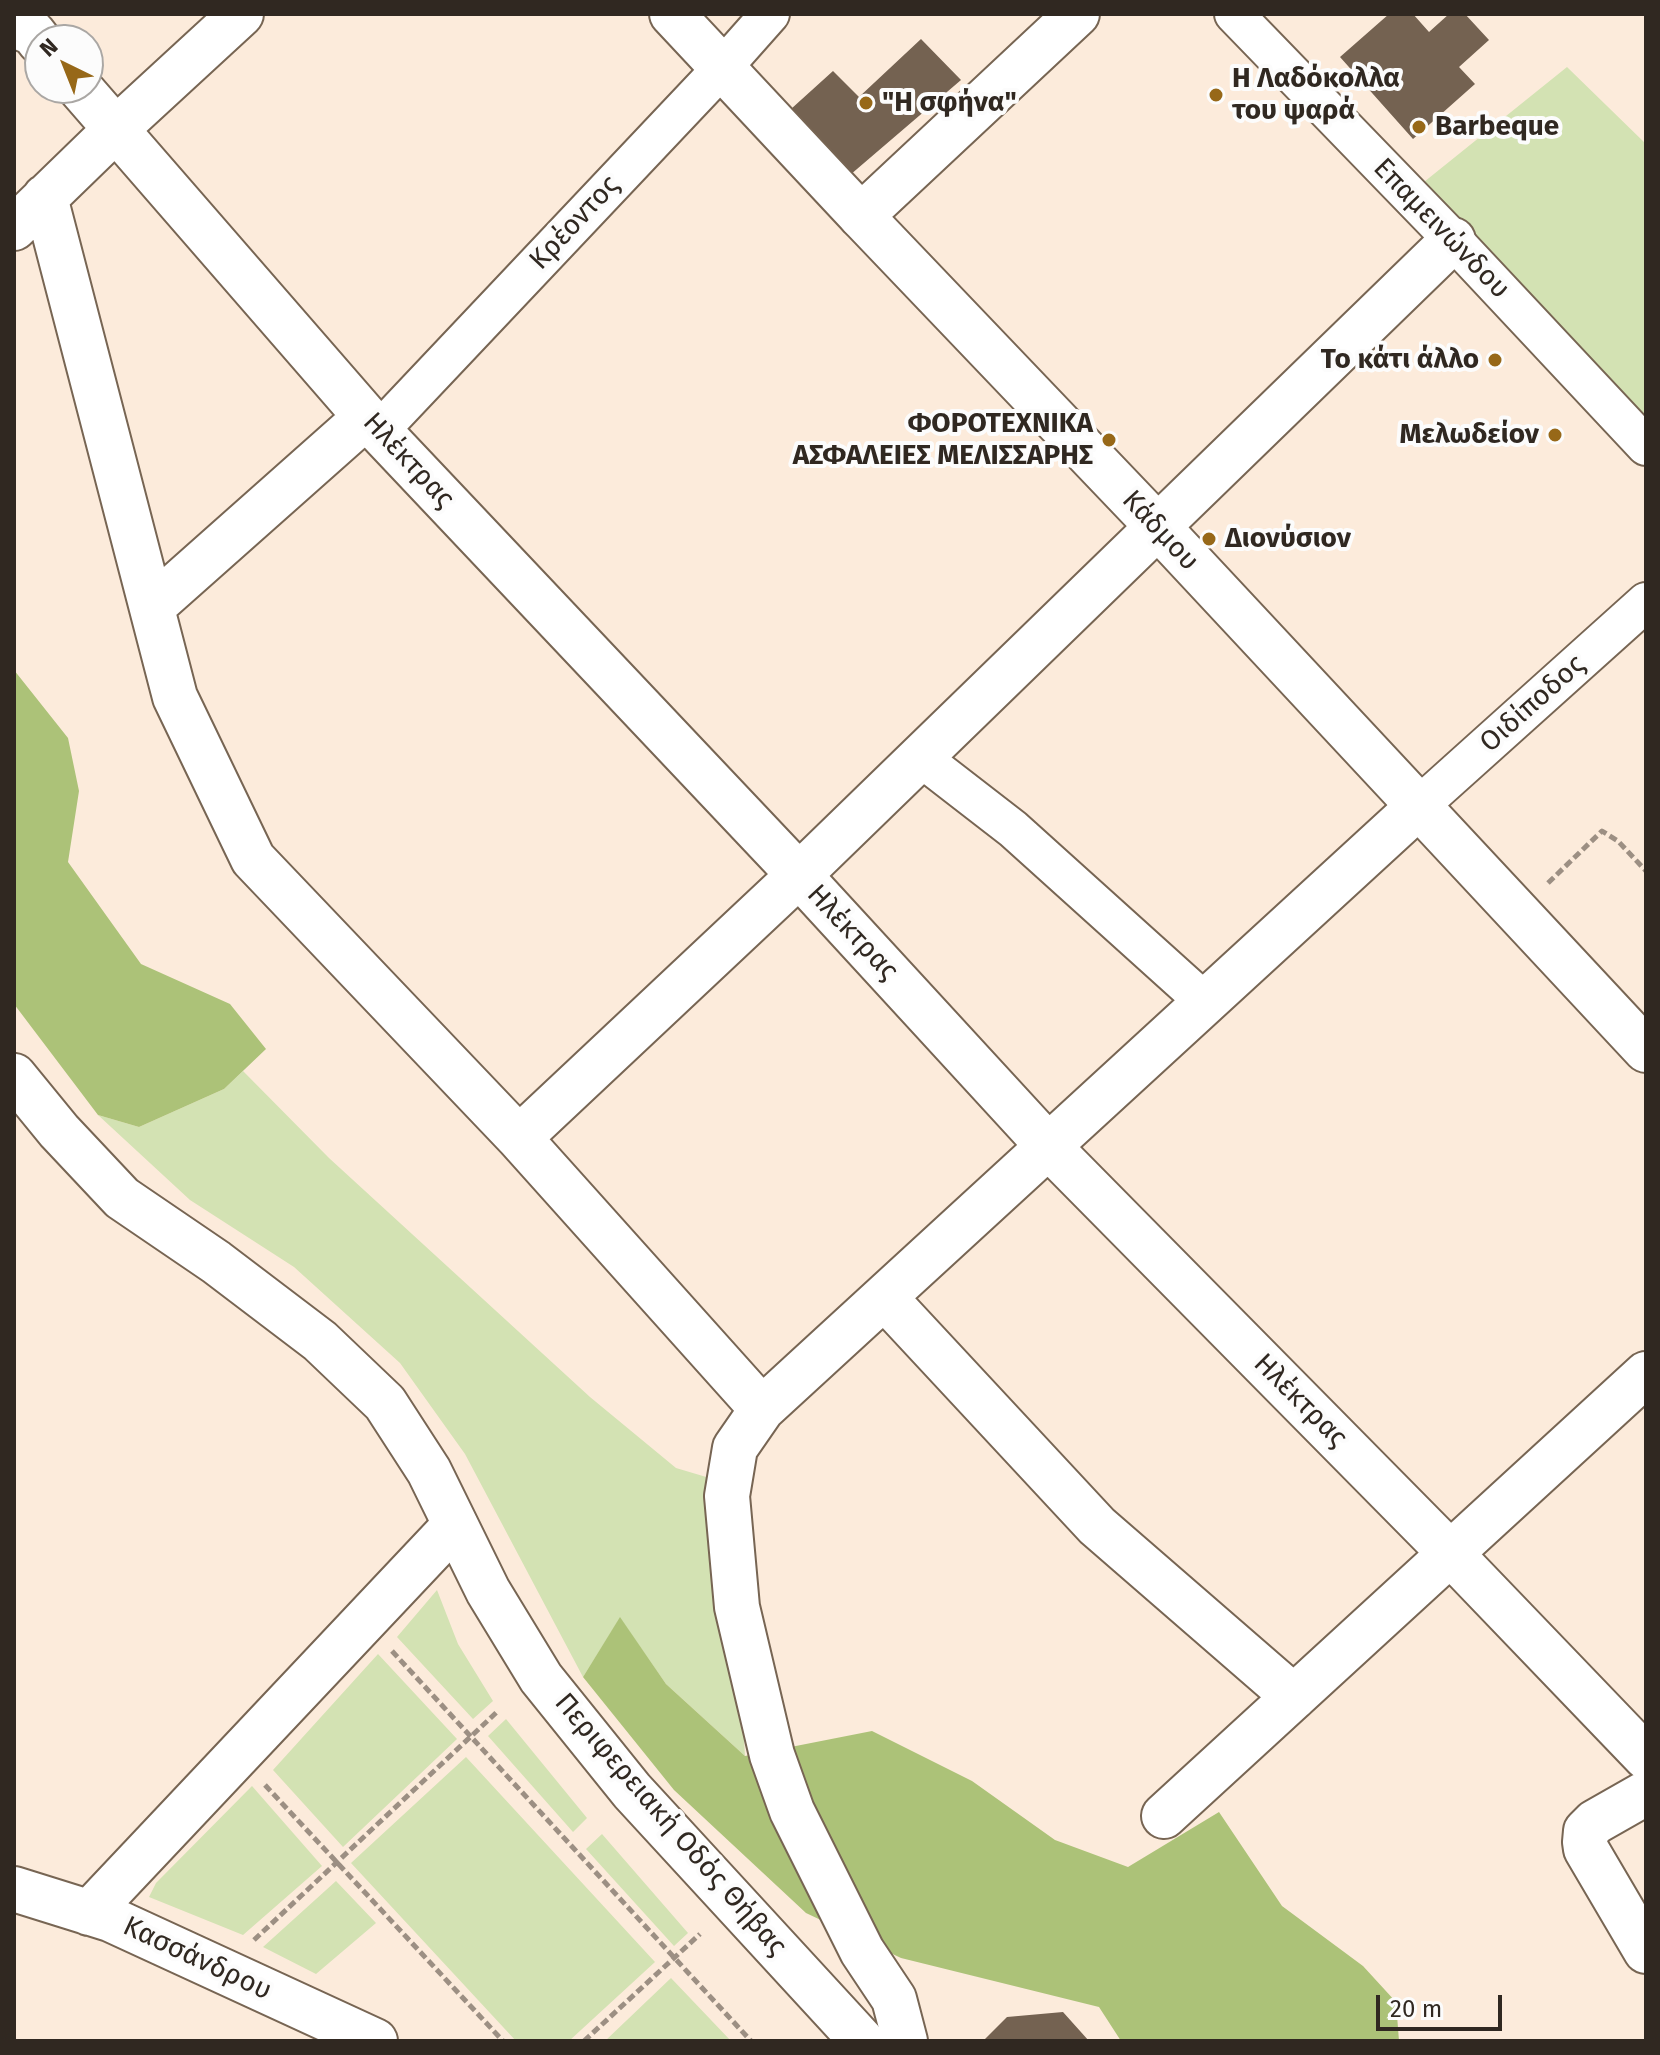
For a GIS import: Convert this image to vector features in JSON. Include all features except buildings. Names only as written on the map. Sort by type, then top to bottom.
[{"type":"street","points":[[14,228],[241,14]]},
{"type":"street","name":"Κάδμου","points":[[672,14],[1159,528],[1646,1050]]},
{"type":"street","name":"Κρέοντος","points":[[373,424],[723,67],[770,14]]},
{"type":"street","points":[[861,216],[1077,14]]},
{"type":"street","name":"Επαμεινώνδου","points":[[1234,14],[1453,240],[1646,446]]},
{"type":"street","name":"Ηλέκτρας","points":[[93,104],[373,424],[799,875],[1049,1147],[1451,1554],[1646,1757]]},
{"type":"street","points":[[45,197],[175,697],[253,859],[519,1138],[762,1409]]},
{"type":"street","points":[[519,1138],[799,875],[1453,240]]},
{"type":"street","points":[[152,607],[373,424]]},
{"type":"street","name":"Οιδίποδος","points":[[1419,806],[1646,602]]},
{"type":"street","points":[[920,757],[1013,829],[1206,1003]]},
{"type":"street","points":[[905,2041],[894,1999],[862,1951],[792,1811],[772,1755],[737,1607],[727,1496],[735,1448],[762,1409],[1419,806]]},
{"type":"street","name":"Περιφερειακή Οδός Θήβας","points":[[14,1076],[59,1131],[122,1198],[216,1262],[320,1341],[385,1403],[429,1471],[488,1591],[550,1689],[632,1791],[862,2041]]},
{"type":"street","points":[[884,1297],[1097,1526],[1294,1697]]},
{"type":"street","points":[[1164,1816],[1646,1374]]},
{"type":"street","points":[[89,1913],[455,1525]]},
{"type":"street","points":[[1646,1793],[1595,1822],[1586,1831],[1585,1842],[1586,1849],[1646,1951]]},
{"type":"street","name":"Κασσάνδρου","points":[[14,1889],[110,1919],[375,2041]]},
{"type":"path","points":[[1518,911],[1602,831],[1618,841],[1646,871]]},
{"type":"path","points":[[364,1621],[751,2041]]},
{"type":"path","points":[[253,1941],[498,1711]]},
{"type":"path","points":[[238,1755],[503,2041]]},
{"type":"path","points":[[584,2041],[700,1934]]},
{"type":"green space","points":[[1567,67],[1646,144],[1646,422],[1419,186]]},
{"type":"green space","points":[[14,670],[68,738],[79,791],[68,862],[141,964],[230,1004],[266,1049],[224,1089],[139,1127],[98,1115],[14,1004]]},
{"type":"green space","points":[[243,1071],[329,1158],[590,1397],[676,1468],[713,1479],[711,1550],[715,1616],[741,1690],[745,1756],[666,1684],[620,1618],[583,1677],[465,1454],[400,1363],[294,1267],[190,1200],[98,1115],[139,1127],[224,1089]]},
{"type":"green space","points":[[437,1590],[458,1644],[493,1701],[473,1719],[397,1637]]},
{"type":"green space","points":[[620,1617],[666,1684],[745,1756],[872,1731],[972,1781],[1055,1840],[1128,1867],[1219,1812],[1282,1906],[1363,1966],[1396,2002],[1399,2041],[1121,2041],[1099,2007],[901,1958],[806,1913],[674,1790],[583,1677]]},
{"type":"green space","points":[[378,1654],[457,1739],[343,1847],[273,1770]]},
{"type":"green space","points":[[506,1719],[587,1818],[573,1832],[488,1736]]},
{"type":"green space","points":[[466,1757],[655,1962],[569,2041],[516,2041],[351,1863]]},
{"type":"green space","points":[[252,1786],[322,1866],[243,1935],[149,1897],[156,1883]]},
{"type":"green space","points":[[602,1834],[688,1933],[674,1946],[586,1849]]},
{"type":"green space","points":[[336,1881],[376,1923],[316,1974],[263,1947]]},
{"type":"green space","points":[[671,1978],[731,2041],[605,2041]]},
{"type":"place","name":"H Λαδόκολλα του ψαρά","points":[[1216,95]]},
{"type":"place","name":"\"Η σφήνα\"","points":[[866,103]]},
{"type":"place","name":"Barbeque","points":[[1419,127]]},
{"type":"place","name":"Το κάτι άλλο","points":[[1495,360]]},
{"type":"place","name":"Μελωδείον","points":[[1555,435]]},
{"type":"place","name":"ΦΟΡΟΤΕΧΝΙΚΑ ΑΣΦΑΛΕΙΕΣ ΜΕΛΙΣΣΑΡΗΣ","points":[[1109,440]]},
{"type":"place","name":"Διονύσιον","points":[[1209,539]]}]
